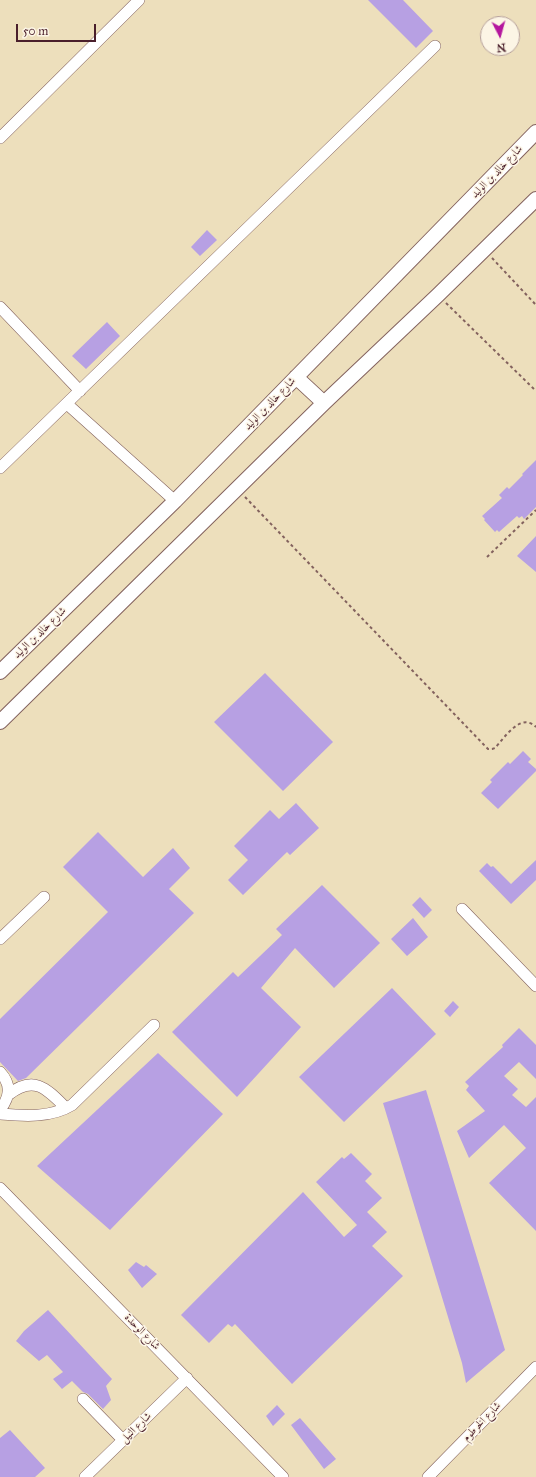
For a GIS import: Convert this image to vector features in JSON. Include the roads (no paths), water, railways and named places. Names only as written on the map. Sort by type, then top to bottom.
[{"type":"main road","name":"شارع خالد بن الوليد","points":[[0,672],[175,501],[536,132]]},
{"type":"main road","points":[[0,722],[324,403],[438,295],[536,199]]},
{"type":"main road","points":[[296,377],[324,403]]},
{"type":"lane","points":[[0,138],[139,0]]},
{"type":"lane","points":[[0,468],[435,46]]},
{"type":"lane","points":[[0,307],[80,391]]},
{"type":"lane","points":[[67,404],[175,501]]},
{"type":"lane","points":[[0,939],[44,897]]},
{"type":"lane","points":[[462,909],[536,986]]},
{"type":"lane","points":[[0,1114],[44,1114],[58,1112],[66,1108],[72,1104],[154,1025]]},
{"type":"lane","points":[[0,1072],[4,1076],[8,1085],[8,1095]]},
{"type":"lane","points":[[0,1110],[8,1095],[17,1088],[28,1084],[41,1085],[52,1093],[66,1108]]},
{"type":"lane","name":"شارع الوحدة","points":[[0,1188],[283,1477]]},
{"type":"lane","name":"شارع الخرطوم","points":[[428,1477],[536,1367]]},
{"type":"lane","name":"شارع النيل","points":[[90,1475],[123,1440],[187,1378]]},
{"type":"lane","points":[[83,1400],[123,1440]]}]
